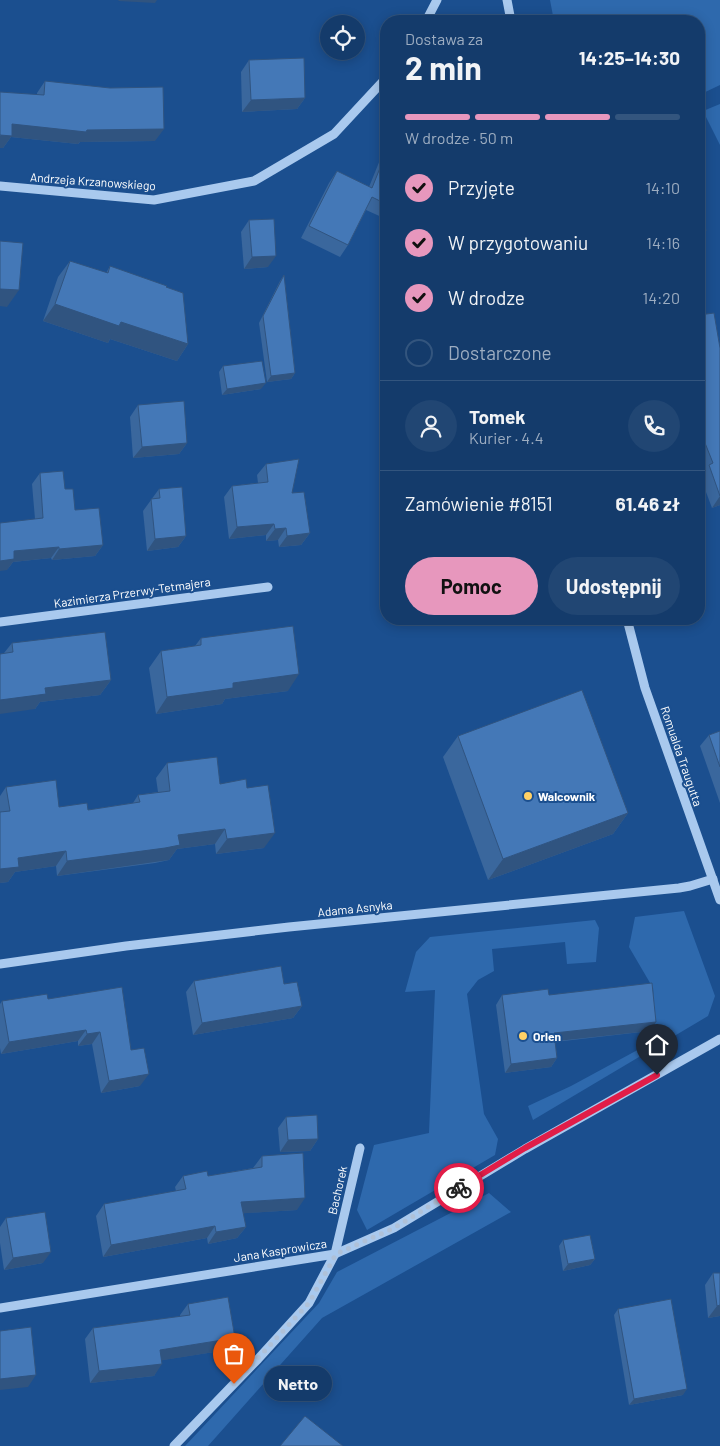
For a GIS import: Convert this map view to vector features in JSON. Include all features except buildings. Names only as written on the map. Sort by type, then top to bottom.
[{"type":"street","points":[[429,15],[437,0]]},
{"type":"street","points":[[507,0],[510,15]]},
{"type":"street","name":"Andrzeja Krzanowskiego","points":[[0,186],[154,200],[254,181],[334,134],[380,84]]},
{"type":"street","name":"Kazimierza Przerwy-Tetmajera","points":[[0,622],[268,587]]},
{"type":"street","name":"Romualda Traugutta","points":[[629,625],[645,688],[720,900]]},
{"type":"street","name":"Adama Asnyka","points":[[0,964],[126,946],[289,927],[680,888],[713,879]]},
{"type":"street","name":"Jana Kasprowicza","points":[[0,1308],[336,1254],[394,1228],[525,1148],[720,1039]]},
{"type":"street","name":"Bachorek","points":[[174,1446],[309,1303],[336,1254],[360,1148]]},
{"type":"shaded area","points":[[550,0],[720,0],[720,85],[705,92],[705,15],[553,15]]},
{"type":"shaded area","points":[[720,104],[720,145],[705,115],[705,110]]},
{"type":"shaded area","points":[[684,911],[715,996],[708,1016],[533,1120],[528,1106],[571,1086],[656,1040],[653,988],[629,947],[635,917]]},
{"type":"shaded area","points":[[595,920],[599,928],[596,962],[567,964],[565,942],[492,949],[494,971],[478,980],[467,994],[484,1114],[498,1139],[495,1155],[367,1230],[357,1210],[374,1145],[429,1133],[435,990],[405,992],[416,952],[430,937]]},
{"type":"shaded area","points":[[489,1193],[511,1212],[322,1318],[208,1446],[185,1446],[319,1303],[337,1272]]},
{"type":"way so far","points":[[234,1384],[309,1303],[336,1254],[394,1228],[459,1188]]},
{"type":"place","name":"Walcownik","points":[[528,796]]},
{"type":"place","name":"Orlen","points":[[523,1036]]},
{"type":"place","name":"Netto","points":[[234,1384]]},
{"type":"route","points":[[459,1188],[525,1148],[657,1075]]}]
